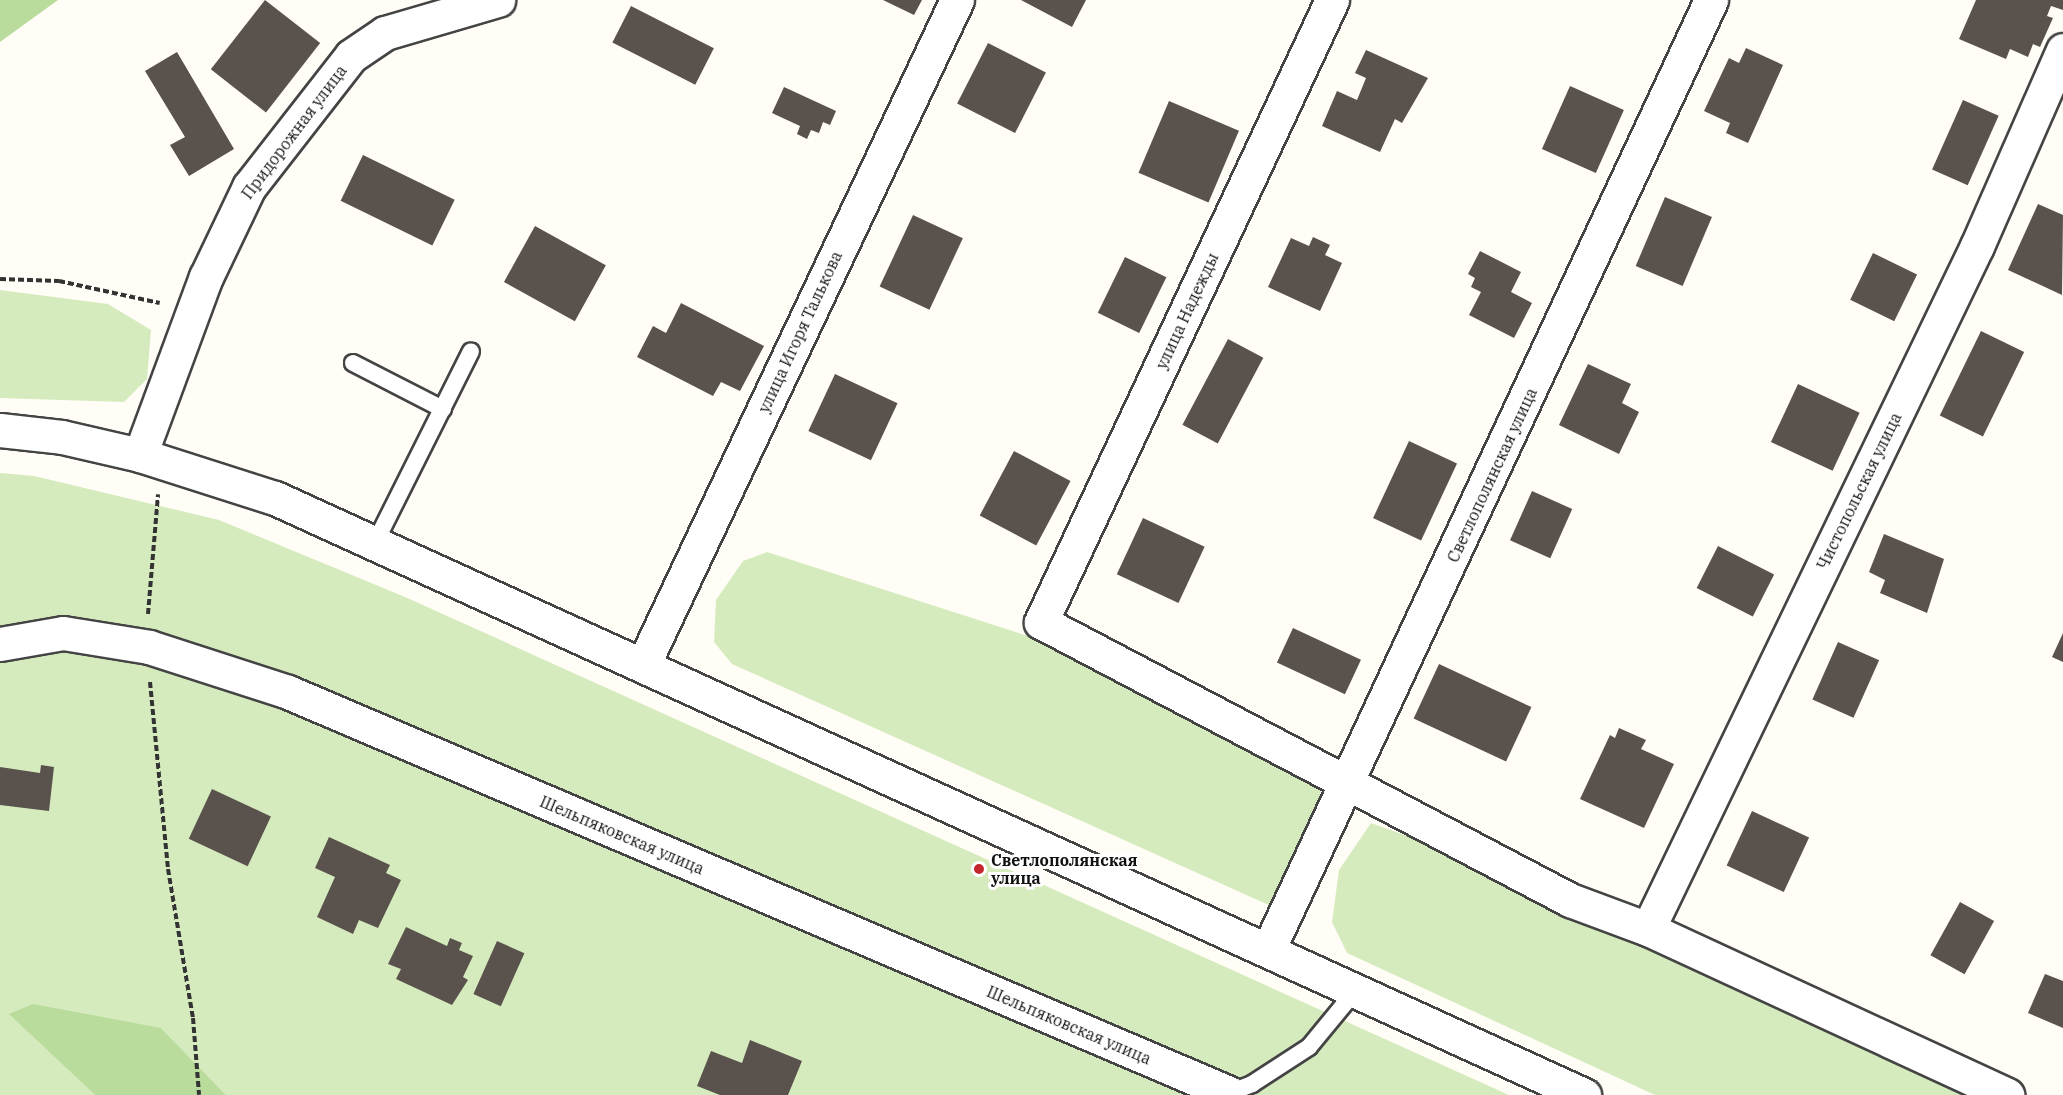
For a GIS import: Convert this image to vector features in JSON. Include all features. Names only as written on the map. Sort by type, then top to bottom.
[{"type":"street","name":"Придорожная улица","points":[[153,459],[193,311],[249,187],[351,56],[385,33],[498,0]]},
{"type":"street","name":"улица Игоря Талькова","points":[[644,663],[957,0]]},
{"type":"street","name":"улица Надежды","points":[[1332,0],[1041,622],[1349,783]]},
{"type":"street","name":"Светлополянская улица","points":[[1269,948],[1349,783],[1711,0]]},
{"type":"street","name":"Чистопольская улица","points":[[1648,929],[1977,246],[2063,50]]},
{"type":"street","points":[[0,430],[62,437],[153,459],[274,498],[376,541],[644,663],[1269,948],[1584,1095]]},
{"type":"street","name":"Шельпяковская улица","points":[[0,644],[63,633],[149,647],[288,692],[1229,1093]]},
{"type":"street","points":[[1349,783],[1570,900],[1648,929],[2007,1095]]},
{"type":"lane","points":[[376,541],[471,351]]},
{"type":"lane","points":[[353,363],[442,409]]},
{"type":"lane","points":[[1229,1093],[1252,1084],[1309,1047],[1356,990]]},
{"type":"path","points":[[0,279],[59,281],[193,311]]},
{"type":"path","points":[[153,459],[154,511],[149,647],[168,869],[193,1018],[199,1095]]},
{"type":"green space","points":[[0,0],[58,0],[0,42]]},
{"type":"green space","points":[[0,290],[108,304],[151,330],[147,379],[124,402],[0,398]]},
{"type":"green space","points":[[0,473],[34,476],[219,520],[405,597],[1509,1095],[226,1095],[161,1028],[10,1014],[95,1095],[0,1095]]},
{"type":"green space","points":[[767,552],[1034,638],[1322,783],[1317,818],[1273,907],[732,664],[714,642],[716,600],[743,561]]},
{"type":"green space","points":[[1371,823],[1416,839],[1965,1095],[1655,1095],[1347,953],[1332,922],[1339,870]]},
{"type":"green space","points":[[33,1004],[161,1028],[226,1095],[95,1095],[9,1014]]},
{"type":"building","points":[[265,0],[320,43],[266,112],[211,69]]},
{"type":"building","points":[[883,0],[922,0],[914,15]]},
{"type":"building","points":[[1021,0],[1086,0],[1072,27]]},
{"type":"building","points":[[1976,0],[2063,0],[2063,10],[2051,6],[2047,16],[2053,18],[2040,47],[2033,44],[2028,57],[2010,49],[2006,59],[1959,39]]},
{"type":"building","points":[[631,6],[714,48],[695,85],[612,43]]},
{"type":"building","points":[[988,43],[1046,73],[1015,133],[957,104]]},
{"type":"building","points":[[1746,48],[1783,65],[1748,143],[1726,133],[1730,123],[1704,111],[1729,58],[1739,63]]},
{"type":"building","points":[[1366,50],[1428,78],[1402,123],[1395,119],[1380,152],[1322,126],[1337,91],[1357,100],[1366,78],[1355,73]]},
{"type":"building","points":[[177,52],[234,149],[189,176],[170,145],[185,137],[145,71]]},
{"type":"building","points":[[1570,86],[1624,110],[1596,173],[1542,149]]},
{"type":"building","points":[[784,87],[836,111],[830,125],[823,122],[819,133],[811,130],[807,139],[797,134],[800,126],[772,113]]},
{"type":"building","points":[[1963,100],[1999,116],[1968,185],[1932,169]]},
{"type":"building","points":[[1169,101],[1239,131],[1208,202],[1139,173]]},
{"type":"building","points":[[363,155],[455,200],[432,246],[341,201]]},
{"type":"building","points":[[1665,197],[1712,217],[1683,286],[1636,266]]},
{"type":"building","points":[[2038,204],[2063,215],[2062,295],[2008,270]]},
{"type":"building","points":[[913,215],[963,238],[929,310],[880,287]]},
{"type":"building","points":[[535,226],[606,265],[575,321],[504,282]]},
{"type":"building","points":[[1313,237],[1330,245],[1325,255],[1342,263],[1320,311],[1268,287],[1291,238],[1309,246]]},
{"type":"building","points":[[1480,251],[1521,272],[1511,292],[1532,303],[1514,338],[1469,315],[1481,292],[1471,287],[1475,278],[1468,274]]},
{"type":"building","points":[[1873,253],[1917,274],[1894,321],[1850,300]]},
{"type":"building","points":[[1125,257],[1166,277],[1139,333],[1098,313]]},
{"type":"building","points":[[681,303],[764,346],[740,391],[721,382],[713,396],[637,357],[653,326],[666,333]]},
{"type":"building","points":[[1981,331],[2024,352],[1983,437],[1940,415]]},
{"type":"building","points":[[1228,339],[1263,358],[1218,443],[1182,425]]},
{"type":"building","points":[[1588,364],[1631,384],[1622,403],[1639,412],[1619,454],[1559,425]]},
{"type":"building","points":[[835,374],[898,403],[871,460],[808,431]]},
{"type":"building","points":[[1798,384],[1860,413],[1833,471],[1771,442]]},
{"type":"building","points":[[1409,441],[1457,463],[1421,540],[1373,518]]},
{"type":"building","points":[[1014,451],[1071,481],[1036,546],[980,515]]},
{"type":"building","points":[[1532,491],[1572,509],[1550,558],[1510,540]]},
{"type":"building","points":[[1143,518],[1205,547],[1178,603],[1117,574]]},
{"type":"building","points":[[1884,534],[1944,559],[1927,613],[1880,593],[1885,580],[1869,572]]},
{"type":"building","points":[[1718,546],[1774,575],[1753,616],[1697,588]]},
{"type":"building","points":[[1293,628],[1361,660],[1345,694],[1277,662]]},
{"type":"building","points":[[2063,633],[2063,662],[2052,657]]},
{"type":"building","points":[[1838,642],[1879,660],[1853,718],[1812,700]]},
{"type":"building","points":[[1439,664],[1531,707],[1506,761],[1414,718]]},
{"type":"building","points":[[1619,728],[1646,740],[1641,749],[1674,764],[1644,828],[1580,799],[1610,735],[1615,738]]},
{"type":"building","points":[[41,765],[54,767],[49,811],[0,805],[0,767],[40,773]]},
{"type":"building","points":[[212,789],[271,816],[248,866],[189,839]]},
{"type":"building","points":[[1752,811],[1809,838],[1784,892],[1727,865]]},
{"type":"building","points":[[329,837],[390,865],[386,873],[401,880],[378,928],[359,920],[353,934],[317,917],[335,877],[315,868]]},
{"type":"building","points":[[1960,902],[1994,921],[1965,974],[1930,955]]},
{"type":"building","points":[[406,927],[447,946],[450,938],[462,943],[459,950],[473,956],[463,977],[468,980],[452,1005],[396,979],[401,969],[388,964]]},
{"type":"building","points":[[497,941],[524,953],[501,1006],[473,994]]},
{"type":"building","points":[[2045,974],[2063,981],[2063,1028],[2028,1013]]},
{"type":"building","points":[[750,1040],[802,1061],[788,1095],[720,1095],[697,1086],[711,1051],[742,1063]]},
{"type":"place","name":"Светлополянская улица","points":[[979,869]]}]
